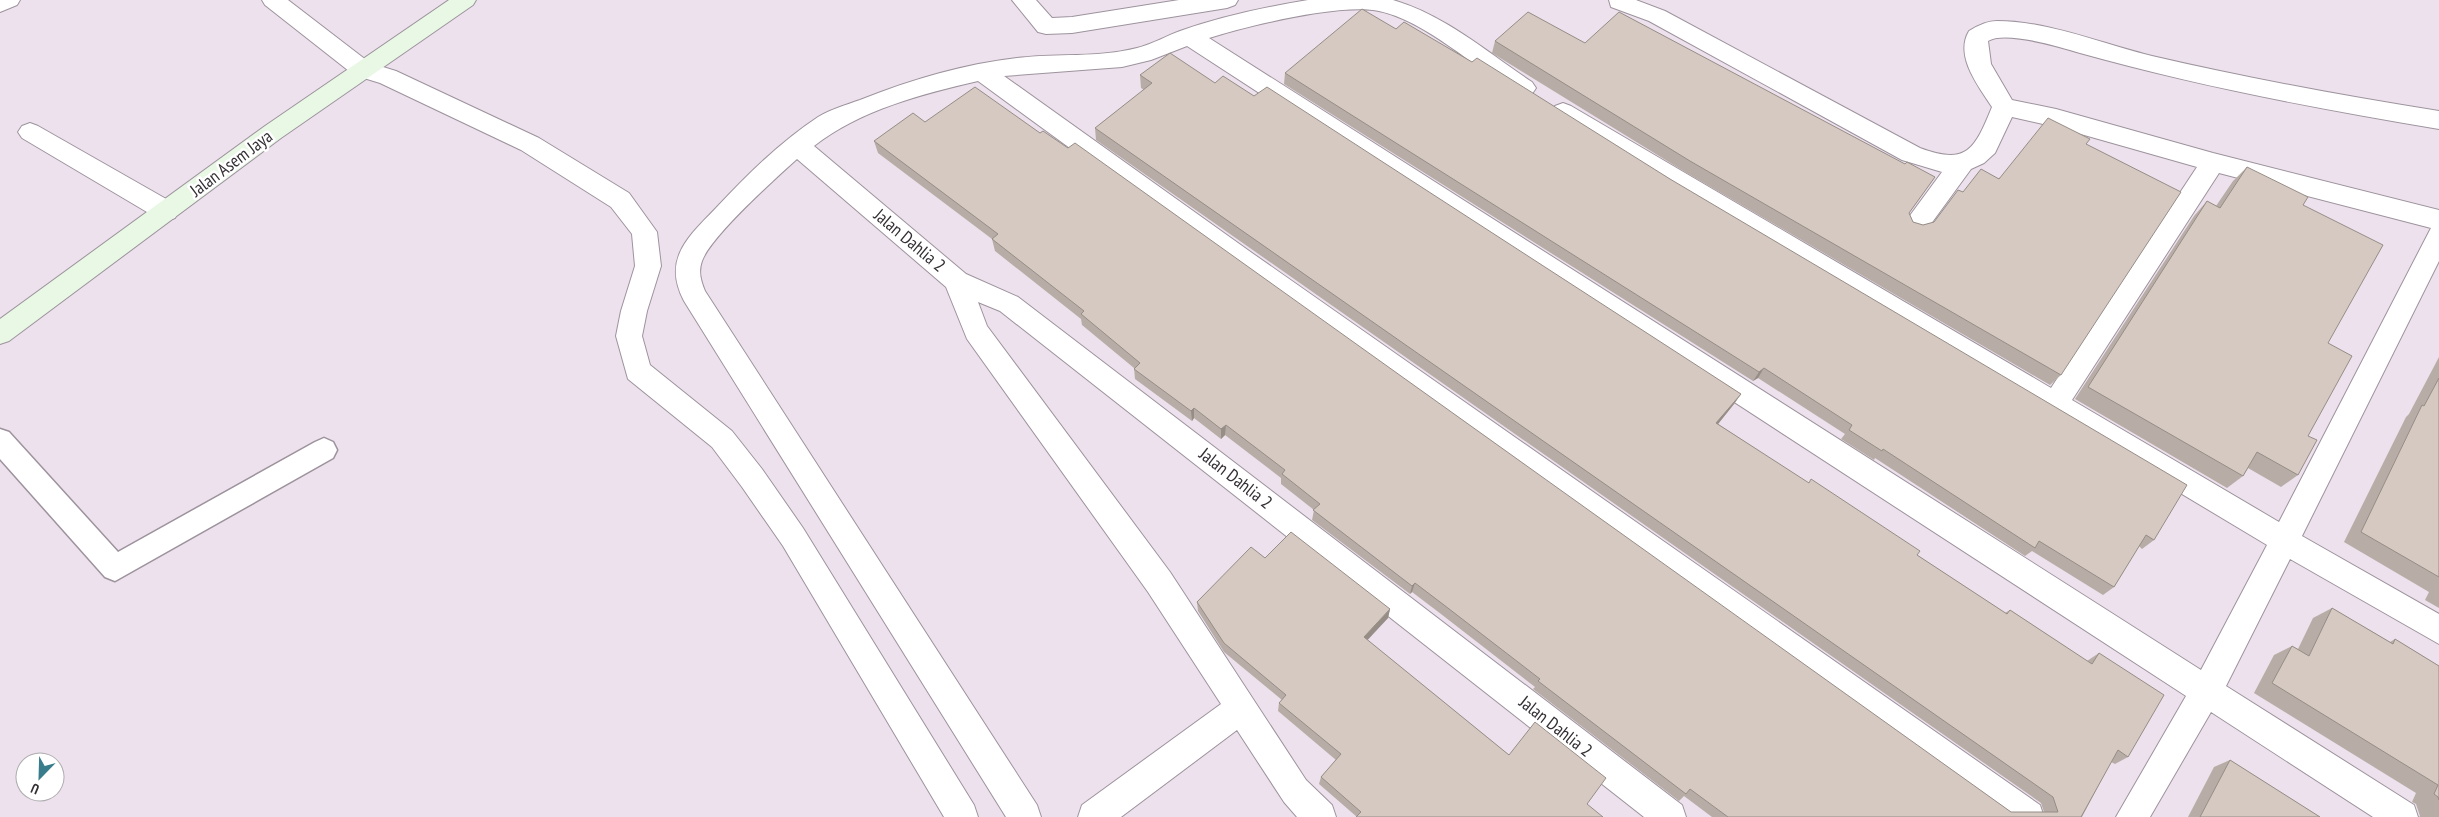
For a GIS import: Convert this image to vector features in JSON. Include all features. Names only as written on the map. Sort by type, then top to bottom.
[{"type":"main road","name":"Jalan Asem Jaya","points":[[0,333],[273,132],[465,0]]},
{"type":"street","points":[[0,4],[9,0]]},
{"type":"street","points":[[273,0],[362,69],[388,77],[530,144],[620,200],[644,232],[648,266],[634,311],[629,336],[638,370],[722,439],[752,478],[793,538],[962,817]]},
{"type":"street","points":[[1023,0],[1046,26],[1072,25],[1227,0]]},
{"type":"street","points":[[1025,817],[693,294],[687,270],[693,254],[706,235],[746,193],[827,122],[876,103],[982,72],[1017,66],[1109,60],[1139,55],[1189,36],[1247,18],[1312,5],[1347,1],[1378,3],[1430,25],[1518,84],[1675,181],[2055,404],[2283,542],[2439,630]]},
{"type":"street","points":[[1619,2],[1650,13],[1910,154],[1939,165],[1962,163]]},
{"type":"street","points":[[2439,120],[2328,102],[2152,64],[2038,35],[1996,29],[1987,31],[1977,37],[1974,47],[1986,77],[2004,107],[2056,118],[2213,162],[2439,220]]},
{"type":"street","points":[[1189,36],[2402,817]]},
{"type":"street","points":[[982,72],[1111,167],[1762,626],[2028,817]]},
{"type":"street","points":[[1916,225],[1962,163],[1985,150],[2004,107]]},
{"type":"street","points":[[30,132],[166,211]]},
{"type":"street","name":"Jalan Dahlia 2","points":[[798,146],[957,280],[1009,304],[1670,817]]},
{"type":"street","points":[[2055,404],[2213,162]]},
{"type":"street","points":[[2132,817],[2207,690],[2347,421],[2439,235]]},
{"type":"street","points":[[957,280],[976,331],[1159,582],[1295,791],[1320,817]]},
{"type":"street","points":[[1094,817],[1241,708]]},
{"type":"lane","points":[[0,440],[116,568],[324,450]]},
{"type":"building","points":[[1362,9],[1396,29],[1404,22],[1472,62],[1477,58],[1670,179],[2187,485],[2154,540],[2146,535],[2114,587],[2039,541],[2035,548],[1883,449],[1882,451],[1849,430],[1852,425],[1764,368],[1759,372],[1285,73]]},
{"type":"building","points":[[1528,12],[1585,43],[1619,12],[1905,164],[1907,162],[1935,177],[1909,213],[1913,222],[1923,225],[1934,222],[1958,190],[1963,192],[1981,169],[1999,179],[2048,118],[2090,139],[2086,144],[2181,192],[2061,375],[1690,161],[1495,41]]},
{"type":"building","points":[[1170,53],[1215,83],[1223,76],[1254,96],[1267,87],[1741,394],[1716,423],[1809,483],[1811,479],[1920,551],[1917,555],[2007,614],[2010,610],[2092,664],[2099,653],[2164,695],[2128,757],[2118,750],[2081,817],[1728,817],[1690,789],[1686,794],[1538,681],[1540,679],[1444,605],[1415,583],[1412,586],[1313,510],[1320,504],[1282,474],[1285,470],[1226,425],[1221,429],[1194,408],[1191,411],[1134,369],[1140,363],[1081,314],[1084,311],[992,239],[998,234],[874,141],[913,113],[925,122],[975,87],[1040,133],[1043,131],[1068,148],[1075,143],[2011,812],[2058,812],[2053,797],[1095,128],[1152,83],[1140,75]]},
{"type":"building","points":[[2247,167],[2308,197],[2303,205],[2383,245],[2328,343],[2352,356],[2308,436],[2317,440],[2298,475],[2257,452],[2243,476],[2088,387],[2207,201],[2220,208]]},
{"type":"building","points":[[2439,378],[2439,577],[2361,532],[2422,405],[2424,406]]},
{"type":"building","points":[[1291,532],[1390,609],[1364,637],[1509,755],[1535,722],[1606,778],[1587,804],[1603,817],[1356,817],[1361,812],[1321,777],[1341,754],[1279,703],[1286,695],[1224,643],[1197,602],[1251,547],[1265,558]]},
{"type":"building","points":[[2332,608],[2393,644],[2395,639],[2439,666],[2439,800],[2434,794],[2438,785],[2272,683],[2292,646],[2309,656]]},
{"type":"building","points":[[2230,760],[2320,817],[2200,817]]}]
